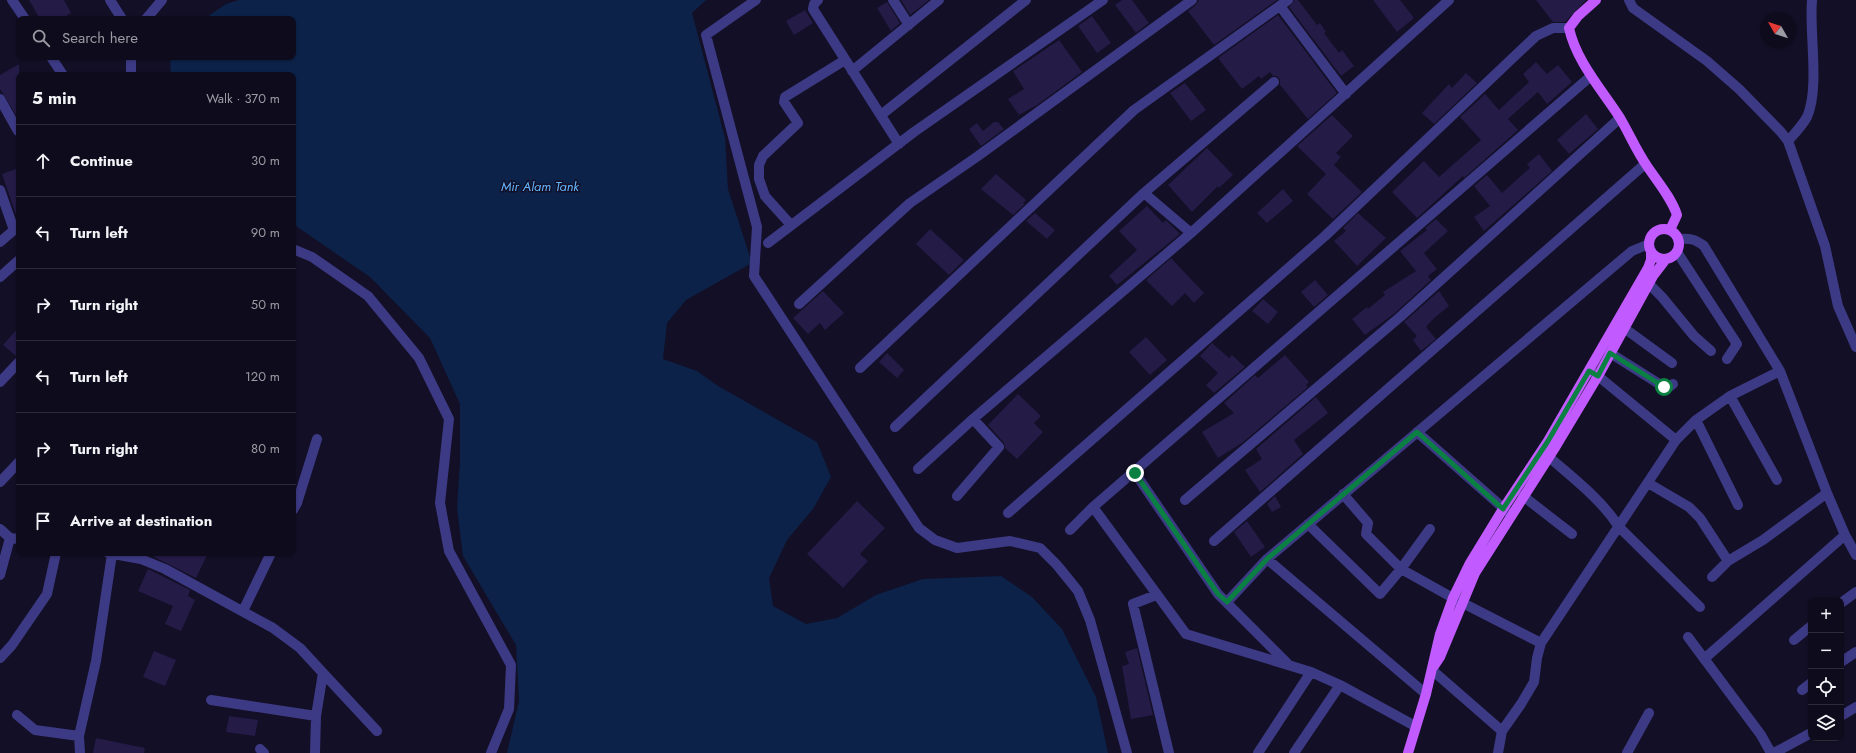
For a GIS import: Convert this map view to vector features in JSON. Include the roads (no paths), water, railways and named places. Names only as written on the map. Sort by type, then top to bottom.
[{"type":"main road","points":[[1593,1],[1578,16],[1569,28],[1571,38],[1591,76],[1620,118],[1645,164],[1674,206],[1677,215],[1670,230]]},
{"type":"main road","points":[[1408,753],[1426,694],[1438,641],[1457,600],[1470,563],[1503,509],[1548,441],[1648,268],[1651,260],[1651,236],[1656,231],[1663,229],[1670,230],[1678,239],[1679,246],[1677,252],[1666,259],[1649,284],[1598,376],[1549,457],[1457,600]]},
{"type":"main road","points":[[1650,247],[1654,256],[1666,259]]},
{"type":"street","points":[[12,0],[23,16]]},
{"type":"street","points":[[110,0],[120,16]]},
{"type":"street","points":[[149,16],[162,0]]},
{"type":"street","points":[[756,0],[706,35],[757,227],[754,276],[919,528],[935,540],[957,548],[1010,541],[1040,548],[1074,585],[1090,620],[1127,753]]},
{"type":"street","points":[[818,0],[814,4],[813,9],[899,144]]},
{"type":"street","points":[[893,0],[908,25]]},
{"type":"street","points":[[852,70],[939,0]]},
{"type":"street","points":[[881,115],[1026,0]]},
{"type":"street","points":[[768,243],[899,144],[1103,0]]},
{"type":"street","points":[[799,304],[910,203],[978,156],[1192,0]]},
{"type":"street","points":[[918,469],[973,419],[1191,232],[1449,0]]},
{"type":"street","points":[[1630,0],[1632,8],[1707,61],[1740,90],[1788,141],[1825,246],[1838,306],[1856,347]]},
{"type":"street","points":[[1788,141],[1799,129],[1807,116],[1812,98],[1812,0]]},
{"type":"street","points":[[860,368],[1134,110],[1284,3],[1346,94]]},
{"type":"street","points":[[1008,513],[1325,236],[1536,36],[1553,28],[1569,28]]},
{"type":"street","points":[[53,60],[61,72]]},
{"type":"street","points":[[131,60],[131,72]]},
{"type":"street","points":[[791,225],[765,196],[759,179],[759,165],[763,156],[798,123],[784,102],[785,96],[845,60]]},
{"type":"street","points":[[1070,530],[1093,507],[1135,473],[1591,76]]},
{"type":"street","points":[[895,427],[1144,193],[1274,82]]},
{"type":"street","points":[[0,99],[16,127]]},
{"type":"street","points":[[1185,500],[1400,317],[1620,118]]},
{"type":"street","points":[[1214,541],[1645,164]]},
{"type":"street","points":[[0,190],[16,229],[0,242]]},
{"type":"street","points":[[1144,193],[1191,232]]},
{"type":"street","points":[[1678,239],[1688,238],[1696,240],[1704,246],[1780,371],[1827,493],[1845,535],[1856,555]]},
{"type":"street","points":[[1227,602],[1267,559],[1632,250],[1650,247]]},
{"type":"street","points":[[296,250],[312,257],[368,296],[419,358],[448,419],[440,504],[449,551],[511,665],[509,709],[492,753]]},
{"type":"street","points":[[1677,252],[1737,344],[1727,359]]},
{"type":"street","points":[[0,277],[16,263]]},
{"type":"street","points":[[1649,284],[1667,302],[1694,336],[1711,351]]},
{"type":"street","points":[[1624,328],[1672,363]]},
{"type":"street","points":[[1610,353],[1664,387],[1669,387],[1673,384]]},
{"type":"street","points":[[0,382],[16,365]]},
{"type":"street","points":[[1589,371],[1598,376],[1676,440]]},
{"type":"street","points":[[1498,753],[1502,731],[1534,682],[1537,658],[1541,643],[1676,440],[1696,420],[1730,396],[1780,371]]},
{"type":"street","points":[[1730,396],[1777,480]]},
{"type":"street","points":[[957,496],[999,447],[973,419]]},
{"type":"street","points":[[1696,420],[1738,505]]},
{"type":"street","points":[[1417,432],[1511,515]]},
{"type":"street","points":[[296,505],[317,440]]},
{"type":"street","points":[[1549,457],[1590,493],[1613,518],[1619,527],[1700,607]]},
{"type":"street","points":[[0,482],[16,465]]},
{"type":"street","points":[[1135,473],[1218,594],[1288,664]]},
{"type":"street","points":[[1648,483],[1689,507],[1700,518],[1728,561]]},
{"type":"street","points":[[1712,577],[1728,561],[1763,540],[1827,493]]},
{"type":"street","points":[[1343,494],[1368,523],[1366,534],[1401,569],[1457,600],[1541,643]]},
{"type":"street","points":[[1523,496],[1572,534]]},
{"type":"street","points":[[1093,507],[1186,634],[1311,672],[1340,685],[1416,726]]},
{"type":"street","points":[[1308,524],[1380,594],[1401,569],[1430,529]]},
{"type":"street","points":[[0,529],[14,539],[0,575]]},
{"type":"street","points":[[1704,659],[1845,535]]},
{"type":"street","points":[[0,658],[12,645],[47,594],[55,556]]},
{"type":"street","points":[[80,753],[79,736],[96,661],[110,556]]},
{"type":"street","points":[[126,556],[141,559],[165,569],[273,628],[294,644],[377,732]]},
{"type":"street","points":[[243,611],[270,556]]},
{"type":"street","points":[[1267,559],[1426,694]]},
{"type":"street","points":[[1844,601],[1856,592]]},
{"type":"street","points":[[1156,595],[1133,604],[1169,753]]},
{"type":"street","points":[[1794,640],[1808,628]]},
{"type":"street","points":[[1688,636],[1773,753],[1808,735]]},
{"type":"street","points":[[1844,660],[1856,652]]},
{"type":"street","points":[[1432,670],[1502,731]]},
{"type":"street","points":[[1258,753],[1311,672]]},
{"type":"street","points":[[315,753],[316,716],[323,673]]},
{"type":"street","points":[[1294,753],[1340,685]]},
{"type":"street","points":[[1802,690],[1808,686]]},
{"type":"street","points":[[211,700],[316,716]]},
{"type":"street","points":[[1844,714],[1856,708]]},
{"type":"street","points":[[1627,753],[1649,713]]},
{"type":"street","points":[[17,715],[35,730],[79,736]]},
{"type":"water","name":"Mir Alam Tank","points":[[239,0],[706,0],[692,13],[725,138],[728,189],[752,263],[686,300],[667,323],[663,359],[697,371],[718,386],[817,442],[831,477],[813,509],[787,540],[769,578],[773,606],[806,624],[837,618],[876,595],[923,579],[1001,576],[1032,597],[1062,629],[1096,697],[1108,753],[507,753],[519,701],[516,645],[463,556],[457,508],[460,462],[460,404],[430,338],[370,277],[296,226],[296,72],[171,72],[171,60],[296,60],[296,16],[208,16],[226,4]]}]
